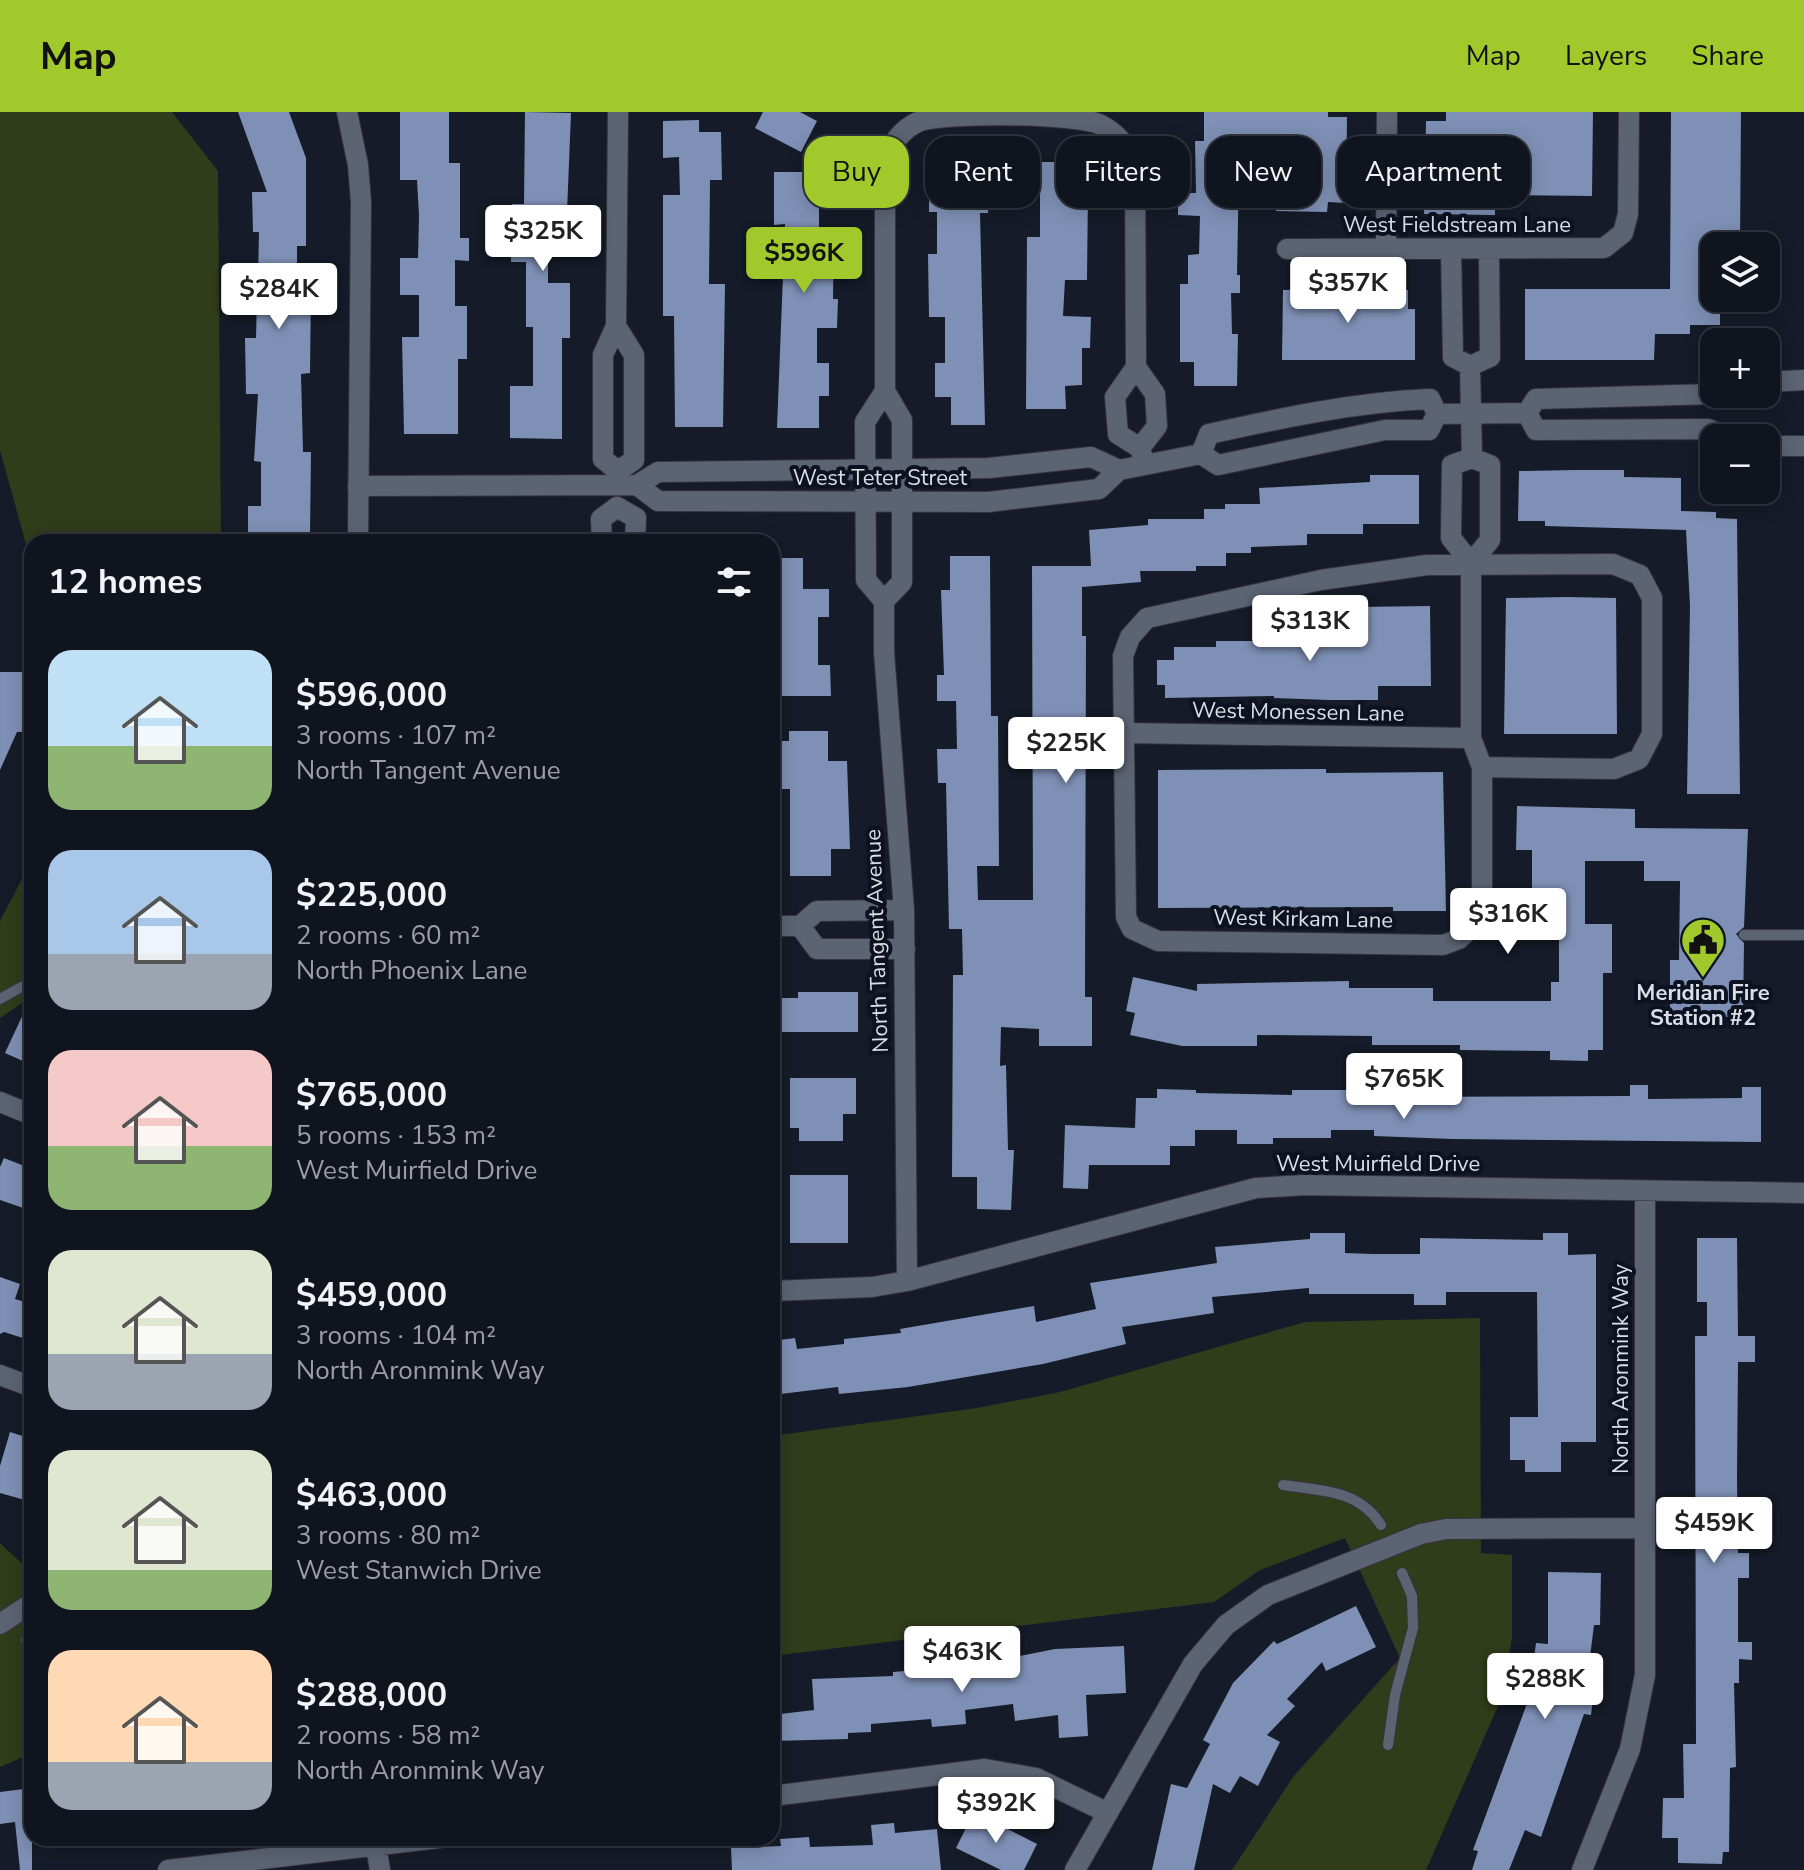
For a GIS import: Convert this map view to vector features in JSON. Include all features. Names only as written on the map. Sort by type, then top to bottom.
[{"type":"street","points":[[347,112],[358,165],[361,202],[358,534]]},
{"type":"street","points":[[618,112],[616,326],[603,355],[603,459],[622,487],[636,518],[635,534]]},
{"type":"street","points":[[1386,248],[1387,112]]},
{"type":"street","name":"West Fieldstream Lane","points":[[1287,249],[1604,248],[1623,233],[1628,214],[1629,112]]},
{"type":"street","name":"North Tangent Avenue","points":[[884,601],[902,582],[902,420],[885,391],[885,157],[898,136],[919,122],[948,116],[1074,118],[1099,123],[1120,138],[1135,160],[1136,367]]},
{"type":"street","points":[[1451,249],[1453,357],[1470,366]]},
{"type":"street","points":[[1470,366],[1490,357],[1489,249]]},
{"type":"street","points":[[602,534],[601,519],[622,487],[634,460],[634,355],[616,326]]},
{"type":"street","points":[[1470,366],[1472,458]]},
{"type":"street","points":[[1136,367],[1155,394],[1157,426],[1142,456],[1118,434],[1115,397],[1136,367]]},
{"type":"street","points":[[1780,381],[1804,380]]},
{"type":"street","name":"North Tangent Avenue","points":[[885,391],[865,422],[866,580],[884,601],[884,652],[904,910],[907,1281]]},
{"type":"street","name":"West Teter Street","points":[[1437,414],[1527,413],[1536,399],[1700,394]]},
{"type":"street","name":"West Teter Street","points":[[1201,454],[1209,434],[1323,411],[1384,401],[1430,399],[1437,414]]},
{"type":"street","points":[[1527,413],[1536,430],[1700,429]]},
{"type":"street","name":"West Teter Street","points":[[358,486],[622,487],[658,501],[988,502],[1099,489],[1119,470],[1142,456],[1201,454],[1218,465],[1385,430],[1429,430],[1437,414]]},
{"type":"street","points":[[1780,446],[1804,446]]},
{"type":"street","name":"West Teter Street","points":[[622,487],[658,472],[989,468],[1091,457],[1119,470]]},
{"type":"street","points":[[1124,733],[1123,656],[1130,637],[1147,618],[1321,580],[1471,563],[1613,564],[1640,575],[1652,598],[1652,734],[1639,759],[1614,769],[1482,767],[1471,738],[1471,563],[1451,538],[1452,465],[1472,458],[1490,465],[1490,540],[1471,563]]},
{"type":"street","name":"West Monessen Lane","points":[[1124,733],[1471,738]]},
{"type":"street","name":"West Kirkam Lane","points":[[1124,733],[1123,905],[1132,929],[1158,941],[1443,945],[1459,939],[1471,928],[1482,905],[1482,767]]},
{"type":"street","points":[[780,926],[800,926],[817,911],[904,910]]},
{"type":"street","points":[[800,926],[817,949],[905,949]]},
{"type":"street","points":[[0,1102],[24,1112]]},
{"type":"street","name":"West Muirfield Drive","points":[[780,1291],[872,1287],[907,1281],[1256,1188],[1305,1185],[1804,1193]]},
{"type":"street","name":"North Aronmink Way","points":[[1582,1870],[1630,1749],[1642,1700],[1646,1649],[1645,1192]]},
{"type":"street","points":[[0,1375],[24,1384]]},
{"type":"street","points":[[1075,1870],[1208,1644],[1246,1609],[1268,1595],[1421,1534],[1446,1529],[1645,1528]]},
{"type":"street","points":[[0,1624],[24,1608]]},
{"type":"street","points":[[780,1795],[985,1769],[1036,1778],[1108,1813]]},
{"type":"street","points":[[168,1870],[376,1846],[380,1870]]},
{"type":"lane","points":[[1744,935],[1804,935]]},
{"type":"lane","points":[[0,999],[24,986]]},
{"type":"lane","points":[[1283,1485],[1349,1495],[1371,1509],[1381,1525]]},
{"type":"lane","points":[[1388,1745],[1397,1684],[1413,1628],[1412,1596],[1402,1573]]},
{"type":"green space","points":[[0,112],[172,112],[218,171],[221,534],[24,534],[24,537],[0,450]]},
{"type":"green space","points":[[24,875],[24,1002],[0,1018],[0,921]]},
{"type":"green space","points":[[1480,1318],[1481,1553],[1512,1555],[1512,1637],[1502,1697],[1426,1870],[1232,1870],[1293,1777],[1400,1658],[1345,1538],[1260,1570],[1214,1602],[780,1655],[780,1435],[977,1408],[1060,1392],[1305,1322]]},
{"type":"green space","points":[[0,1543],[24,1566],[24,1756],[0,1767]]},
{"type":"shaded area","points":[[1312,607],[1348,607],[1348,627],[1312,627]]},
{"type":"building","points":[[238,112],[289,112],[306,158],[306,246],[297,246],[297,286],[311,286],[310,373],[301,374],[303,452],[311,452],[310,534],[248,534],[248,506],[261,506],[261,462],[254,461],[258,394],[246,394],[245,338],[256,338],[257,296],[250,295],[251,277],[258,277],[259,232],[253,232],[252,192],[267,192]]},
{"type":"building","points":[[400,112],[449,112],[449,163],[460,163],[460,238],[469,238],[469,261],[455,260],[455,306],[467,306],[467,359],[458,359],[458,434],[404,434],[402,337],[419,337],[419,295],[400,295],[400,258],[418,258],[419,216],[417,180],[400,180]]},
{"type":"building","points":[[525,112],[571,113],[566,237],[548,236],[548,283],[570,283],[570,338],[562,338],[562,439],[510,438],[510,386],[533,386],[533,327],[526,327],[526,262],[511,262],[512,204],[524,204]]},
{"type":"building","points":[[763,112],[800,112],[817,121],[809,136],[804,136],[801,152],[755,128]]},
{"type":"building","points":[[1204,112],[1328,112],[1328,117],[1347,117],[1347,136],[1337,136],[1337,202],[1328,202],[1327,212],[1276,211],[1276,208],[1321,208],[1321,136],[1206,136],[1206,208],[1238,208],[1237,275],[1240,275],[1240,293],[1231,293],[1232,334],[1238,334],[1237,386],[1194,386],[1194,362],[1180,362],[1180,284],[1188,284],[1188,255],[1199,254],[1200,216],[1178,215],[1178,208],[1190,208],[1190,193],[1196,193],[1195,141],[1204,141]]},
{"type":"building","points":[[1446,112],[1593,112],[1592,196],[1530,195],[1530,136],[1426,136],[1426,121],[1446,121]]},
{"type":"building","points":[[1671,112],[1741,112],[1740,232],[1700,232],[1700,312],[1720,312],[1720,325],[1690,325],[1690,334],[1655,334],[1654,360],[1525,360],[1525,289],[1670,289]]},
{"type":"building","points":[[699,120],[699,132],[721,132],[722,180],[710,180],[709,284],[725,284],[723,427],[675,427],[674,316],[663,316],[663,195],[680,195],[679,157],[663,158],[663,121]]},
{"type":"building","points":[[1040,162],[1056,162],[1056,208],[1088,208],[1087,280],[1065,280],[1063,316],[1091,317],[1090,348],[1082,348],[1082,385],[1065,386],[1066,409],[1026,409],[1027,237],[1040,237]]},
{"type":"building","points":[[774,172],[804,172],[804,208],[819,208],[819,234],[834,234],[833,299],[838,299],[837,328],[817,328],[817,363],[829,363],[829,396],[819,396],[819,428],[777,428],[785,224],[774,225]]},
{"type":"building","points":[[929,208],[988,208],[988,213],[980,213],[985,425],[951,425],[951,397],[935,397],[935,363],[945,363],[945,317],[929,317],[928,254],[937,254],[937,212],[929,212]]},
{"type":"building","points":[[1424,208],[1495,208],[1495,215],[1424,214]]},
{"type":"building","points":[[1283,290],[1408,290],[1408,309],[1415,309],[1415,360],[1282,360]]},
{"type":"building","points":[[1624,470],[1624,477],[1681,478],[1681,511],[1716,512],[1716,518],[1737,519],[1740,794],[1687,794],[1690,606],[1686,530],[1545,526],[1545,521],[1518,521],[1519,471]]},
{"type":"building","points":[[1370,475],[1419,475],[1419,524],[1363,524],[1363,534],[1307,534],[1307,545],[1251,547],[1251,553],[1226,553],[1226,566],[1196,566],[1196,571],[1140,571],[1141,582],[1082,587],[1082,636],[1086,636],[1085,997],[1092,997],[1092,1046],[1039,1046],[1039,1029],[1001,1027],[1000,1066],[1006,1065],[1008,1150],[1014,1150],[1011,1210],[977,1209],[977,1177],[952,1177],[953,975],[963,975],[962,929],[949,929],[946,783],[938,783],[937,749],[957,749],[956,701],[937,701],[937,675],[944,675],[941,590],[950,590],[950,556],[990,556],[991,716],[998,716],[999,866],[977,866],[978,900],[1033,900],[1032,566],[1091,566],[1089,530],[1148,525],[1148,519],[1204,519],[1204,509],[1225,509],[1225,504],[1260,504],[1259,488],[1370,482]]},
{"type":"building","points":[[780,558],[803,558],[803,589],[829,589],[829,617],[818,617],[818,665],[830,665],[831,696],[782,696]]},
{"type":"building","points":[[1506,598],[1616,598],[1617,734],[1504,734]]},
{"type":"building","points":[[1430,606],[1431,686],[1378,686],[1378,700],[1329,700],[1274,696],[1165,698],[1165,685],[1157,685],[1157,660],[1174,660],[1174,647],[1216,647],[1216,641],[1264,641],[1264,647],[1355,647],[1355,607]]},
{"type":"building","points":[[0,672],[24,672],[24,732],[17,732],[0,770]]},
{"type":"building","points":[[789,731],[828,731],[828,761],[847,761],[850,849],[831,849],[831,876],[790,876],[790,789],[780,789],[781,741],[789,741]]},
{"type":"building","points":[[1326,769],[1326,773],[1443,772],[1446,911],[1393,911],[1393,907],[1158,908],[1158,770]]},
{"type":"building","points":[[1517,806],[1635,809],[1635,828],[1748,829],[1744,927],[1736,934],[1744,943],[1743,1017],[1670,1017],[1670,960],[1679,960],[1680,881],[1644,881],[1644,861],[1585,861],[1585,924],[1612,924],[1612,973],[1603,973],[1603,1050],[1588,1050],[1588,1061],[1550,1060],[1550,1051],[1460,1050],[1460,1045],[1372,1045],[1372,1036],[1257,1035],[1257,1046],[1182,1046],[1130,1035],[1135,1013],[1126,1011],[1133,977],[1197,991],[1197,984],[1349,981],[1349,988],[1433,988],[1433,1001],[1551,1001],[1551,982],[1559,982],[1559,917],[1532,917],[1532,850],[1516,850]]},
{"type":"building","points":[[798,992],[858,992],[858,1032],[780,1032],[780,998],[798,998]]},
{"type":"building","points":[[24,1012],[24,1061],[5,1053]]},
{"type":"building","points":[[790,1078],[856,1078],[856,1114],[843,1114],[843,1141],[799,1141],[799,1128],[790,1128]]},
{"type":"building","points":[[1630,1085],[1648,1085],[1648,1099],[1742,1098],[1742,1087],[1761,1087],[1761,1142],[1452,1139],[1374,1136],[1374,1130],[1331,1130],[1331,1138],[1273,1138],[1273,1144],[1237,1144],[1237,1130],[1195,1130],[1195,1146],[1170,1146],[1170,1165],[1089,1165],[1088,1189],[1063,1188],[1065,1125],[1135,1128],[1136,1098],[1157,1098],[1157,1089],[1292,1095],[1292,1090],[1361,1090],[1361,1097],[1630,1096]]},
{"type":"building","points":[[4,1158],[24,1166],[24,1208],[0,1200],[0,1167]]},
{"type":"building","points":[[790,1175],[848,1175],[848,1243],[790,1243]]},
{"type":"building","points":[[1310,1233],[1345,1233],[1345,1253],[1420,1254],[1420,1238],[1543,1240],[1543,1233],[1568,1233],[1568,1255],[1596,1254],[1596,1442],[1561,1442],[1561,1472],[1525,1472],[1525,1460],[1510,1460],[1510,1417],[1538,1417],[1537,1292],[1446,1292],[1446,1305],[1414,1305],[1414,1294],[1309,1294],[1309,1288],[1212,1297],[1214,1313],[1122,1327],[1126,1344],[1043,1364],[908,1387],[839,1394],[838,1387],[780,1394],[780,1340],[795,1338],[797,1349],[844,1344],[844,1339],[901,1333],[900,1329],[1034,1306],[1036,1322],[1096,1309],[1090,1283],[1217,1263],[1215,1247],[1310,1239]]},
{"type":"building","points":[[1697,1238],[1737,1238],[1738,1336],[1755,1336],[1755,1362],[1738,1362],[1738,1553],[1749,1553],[1749,1578],[1738,1578],[1738,1642],[1752,1642],[1752,1660],[1739,1659],[1739,1683],[1734,1683],[1736,1767],[1730,1768],[1729,1852],[1723,1852],[1722,1864],[1678,1863],[1678,1838],[1662,1838],[1663,1798],[1684,1798],[1683,1744],[1696,1744],[1695,1336],[1707,1336],[1707,1302],[1697,1302]]},
{"type":"building","points":[[0,1277],[20,1284],[15,1299],[24,1302],[24,1338],[4,1332],[0,1334]]},
{"type":"building","points":[[10,1432],[24,1436],[24,1500],[0,1493],[0,1466]]},
{"type":"building","points":[[1548,1572],[1601,1573],[1600,1625],[1594,1625],[1587,1681],[1595,1682],[1591,1715],[1584,1714],[1541,1837],[1525,1830],[1509,1870],[1472,1870],[1478,1851],[1473,1850],[1529,1698],[1536,1643],[1548,1644]]},
{"type":"building","points":[[1356,1606],[1376,1647],[1326,1671],[1322,1662],[1287,1699],[1295,1706],[1267,1735],[1280,1742],[1258,1786],[1240,1776],[1230,1793],[1213,1784],[1194,1870],[1152,1870],[1171,1784],[1187,1788],[1210,1744],[1203,1740],[1233,1683],[1274,1641],[1277,1644]]},
{"type":"building","points":[[1124,1646],[1126,1693],[1086,1695],[1088,1736],[1059,1738],[1058,1715],[1015,1721],[1013,1704],[965,1710],[966,1724],[932,1727],[931,1719],[871,1724],[871,1732],[848,1733],[848,1739],[780,1741],[780,1714],[814,1710],[812,1679],[893,1676],[893,1672],[974,1665],[1055,1649]]},
{"type":"building","points":[[24,1789],[24,1846],[32,1846],[32,1870],[20,1870],[15,1822],[0,1824],[0,1792]]},
{"type":"building","points":[[974,1812],[1037,1844],[1024,1870],[1001,1870],[956,1848]]},
{"type":"building","points":[[894,1823],[895,1833],[937,1829],[941,1870],[732,1870],[731,1848],[781,1846],[780,1839],[809,1837],[810,1847],[873,1845],[871,1825]]},
{"type":"place","name":"Meridian Fire Station #2","points":[[1703,979]]}]
